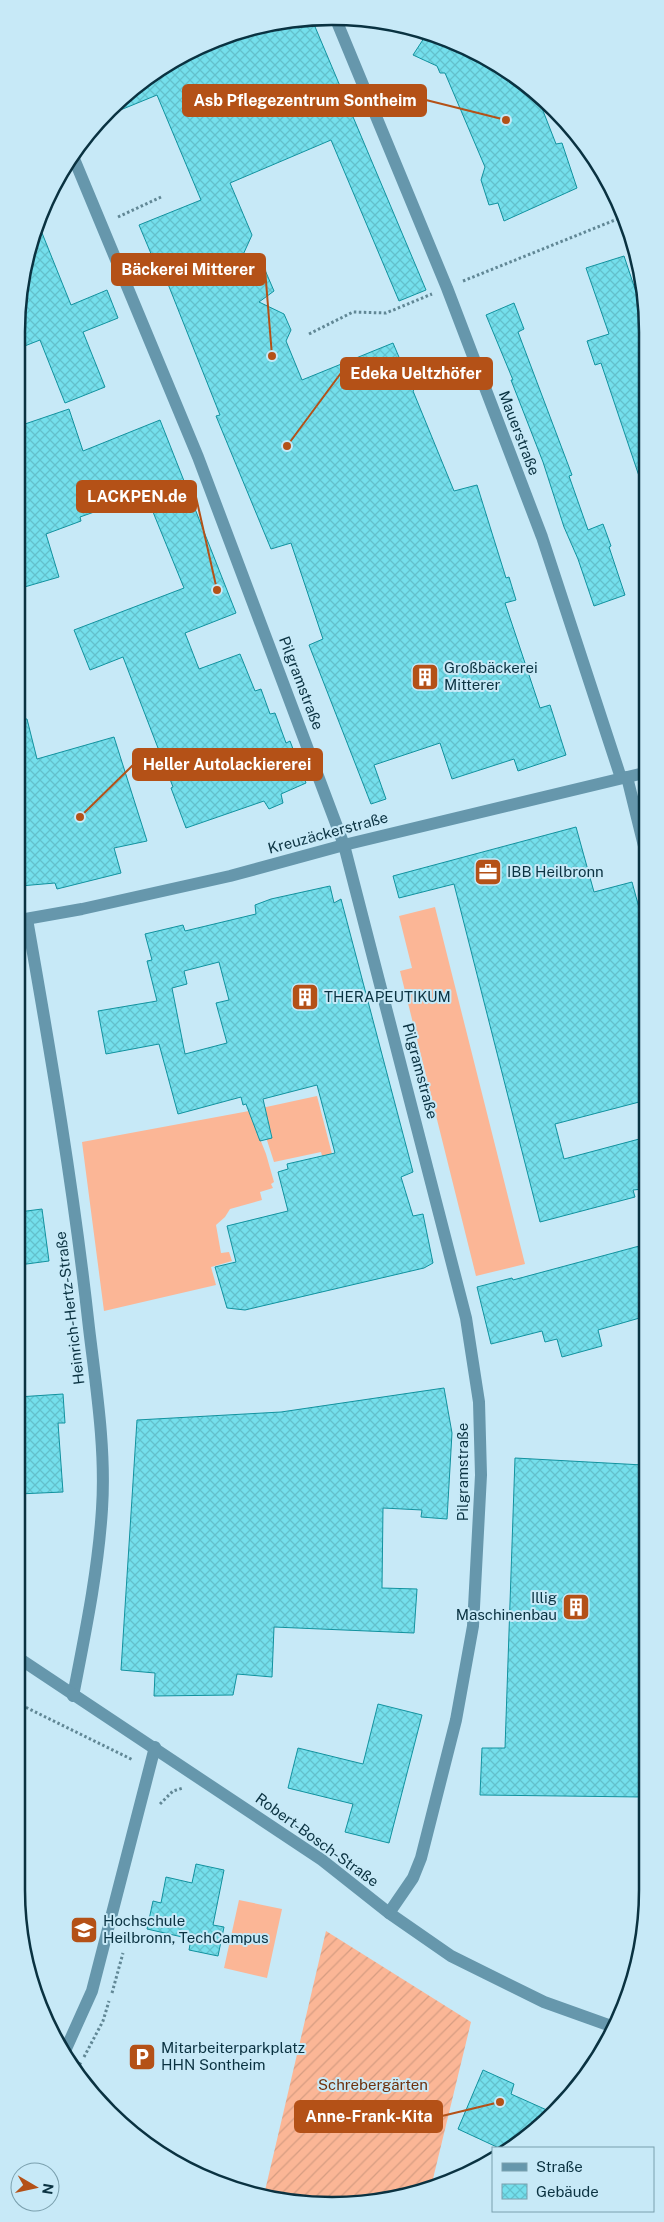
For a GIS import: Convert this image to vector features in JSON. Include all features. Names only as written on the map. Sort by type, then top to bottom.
[{"type":"street","name":"Mauerstraße","points":[[338,25],[447,288],[542,537],[624,777],[639,829]]},
{"type":"street","name":"Pilgramstraße","points":[[76,163],[198,456],[344,845],[453,1260],[466,1318],[479,1402],[481,1475],[474,1626],[456,1720],[421,1858],[413,1878],[390,1913]]},
{"type":"street","name":"Kreuzäckerstraße","points":[[25,919],[82,909],[230,876],[344,845],[639,774]]},
{"type":"street","name":"Heinrich-Hertz-Straße","points":[[25,929],[55,1073],[78,1225],[98,1408],[102,1508],[87,1625],[73,1696]]},
{"type":"street","name":"Robert-Bosch-Straße","points":[[25,1663],[73,1696],[155,1747],[322,1860],[390,1913],[451,1956],[544,2002],[608,2025]]},
{"type":"street","points":[[67,2046],[92,1991],[155,1747]]},
{"type":"path","points":[[102,225],[161,197]]},
{"type":"path","points":[[309,334],[353,312],[386,313],[618,219]]},
{"type":"green space","points":[[435,907],[525,1264],[476,1276],[400,971],[412,968],[399,916]]},
{"type":"green space","points":[[317,1096],[345,1204],[336,1207],[321,1152],[274,1162],[257,1109]]},
{"type":"green space","points":[[249,1111],[266,1154],[274,1182],[271,1184],[273,1188],[260,1192],[262,1200],[230,1209],[225,1217],[216,1225],[221,1253],[229,1252],[232,1261],[211,1267],[216,1285],[104,1311],[82,1142]]},
{"type":"green space","points":[[239,1900],[282,1909],[267,1978],[224,1968]]},
{"type":"green space","name":"Schrebergärten","points":[[326,1931],[471,2022],[433,2180],[392,2191],[352,2196],[312,2196],[265,2190]]},
{"type":"building","points":[[315,26],[426,290],[399,301],[331,140],[230,183],[252,235],[242,257],[259,256],[274,291],[259,302],[284,314],[291,330],[286,341],[302,380],[393,343],[410,383],[417,386],[413,391],[454,491],[477,485],[506,578],[509,577],[516,600],[505,603],[540,708],[550,705],[566,755],[518,771],[514,759],[452,779],[440,743],[374,765],[386,799],[371,804],[309,645],[323,639],[291,543],[271,549],[216,416],[220,415],[166,279],[160,275],[139,225],[201,200],[157,95],[120,110],[145,88],[161,77],[215,48],[253,35]]},
{"type":"building","points":[[424,39],[431,41],[486,66],[519,88],[542,109],[556,144],[562,143],[577,188],[504,221],[498,203],[489,205],[481,180],[485,167],[445,73],[440,73],[437,66],[413,55]]},
{"type":"building","points":[[41,232],[71,305],[107,290],[118,318],[83,332],[105,387],[65,403],[40,340],[25,346],[28,292],[35,253]]},
{"type":"building","points":[[624,256],[636,292],[639,332],[639,476],[601,363],[595,365],[587,341],[609,334],[586,268]]},
{"type":"building","points":[[514,303],[524,329],[518,332],[572,475],[569,476],[588,530],[603,524],[625,595],[594,606],[578,559],[564,527],[543,462],[511,380],[513,380],[486,315]]},
{"type":"building","points":[[69,409],[83,451],[160,420],[236,613],[185,633],[199,669],[240,654],[255,691],[261,689],[270,714],[275,713],[286,743],[290,741],[306,783],[281,794],[283,803],[269,809],[264,801],[186,828],[171,788],[173,787],[123,657],[90,670],[74,630],[184,588],[142,485],[94,503],[97,511],[80,517],[81,521],[46,534],[59,577],[25,587],[25,424]]},
{"type":"building","points":[[25,719],[27,719],[37,759],[114,737],[147,841],[114,848],[121,873],[57,889],[55,883],[25,886]]},
{"type":"building","points":[[576,827],[594,892],[632,882],[639,908],[639,1102],[555,1124],[564,1159],[639,1139],[639,1189],[633,1190],[635,1197],[540,1222],[454,884],[399,898],[393,876]]},
{"type":"building","points":[[330,886],[334,903],[341,899],[413,1172],[401,1177],[413,1216],[423,1214],[433,1263],[424,1268],[245,1310],[227,1308],[215,1267],[236,1262],[227,1226],[288,1211],[278,1172],[288,1169],[287,1164],[335,1153],[317,1085],[263,1099],[272,1138],[260,1141],[246,1104],[243,1105],[241,1097],[178,1114],[159,1044],[106,1054],[98,1011],[157,1001],[147,961],[152,960],[145,934],[183,925],[185,931],[256,914],[255,905],[271,899]],"holes":[[[219,962],[229,1000],[216,1003],[227,1043],[185,1054],[172,988],[187,984],[184,971]]]},
{"type":"building","points":[[42,1209],[49,1261],[25,1264],[25,1211]]},
{"type":"building","points":[[639,1246],[639,1318],[598,1330],[602,1346],[562,1357],[557,1339],[545,1342],[542,1331],[491,1344],[477,1287],[512,1278],[513,1280]]},
{"type":"building","points":[[444,1388],[452,1433],[447,1519],[421,1517],[422,1510],[383,1508],[382,1588],[417,1589],[414,1633],[274,1627],[272,1677],[237,1674],[233,1695],[154,1696],[155,1673],[121,1670],[137,1420],[281,1412]]},
{"type":"building","points":[[63,1394],[65,1423],[58,1423],[63,1492],[25,1494],[25,1397]]},
{"type":"building","name":"Illig Maschinenbau","points":[[515,1458],[639,1465],[639,1797],[480,1795],[482,1748],[505,1748]]},
{"type":"building","points":[[378,1704],[422,1715],[389,1843],[345,1832],[353,1804],[288,1788],[298,1748],[363,1764]]},
{"type":"building","points":[[196,1864],[224,1870],[213,1925],[224,1927],[218,1956],[189,1950],[191,1939],[147,1929],[153,1901],[161,1903],[166,1877],[192,1883]]},
{"type":"building","points":[[483,2070],[514,2084],[511,2094],[546,2110],[519,2134],[500,2147],[458,2129]]},
{"type":"place","name":"Asb Pflegezentrum Sontheim","points":[[506,120]]},
{"type":"place","name":"Bäckerei Mitterer","points":[[272,356]]},
{"type":"place","name":"Edeka Ueltzhöfer","points":[[287,446]]},
{"type":"place","name":"LACKPEN.de","points":[[217,590]]},
{"type":"place","name":"Großbäckerei Mitterer","points":[[425,677]]},
{"type":"place","name":"Heller Autolackiererei","points":[[80,817]]},
{"type":"place","name":"IBB Heilbronn","points":[[488,872]]},
{"type":"place","name":"THERAPEUTIKUM","points":[[305,997]]},
{"type":"place","name":"Illig Maschinenbau","points":[[576,1607]]},
{"type":"place","name":"Hochschule Heilbronn, TechCampus","points":[[84,1930]]},
{"type":"place","name":"Mitarbeiterparkplatz HHN Sontheim","points":[[142,2057]]},
{"type":"place","name":"Anne-Frank-Kita","points":[[500,2102]]}]
